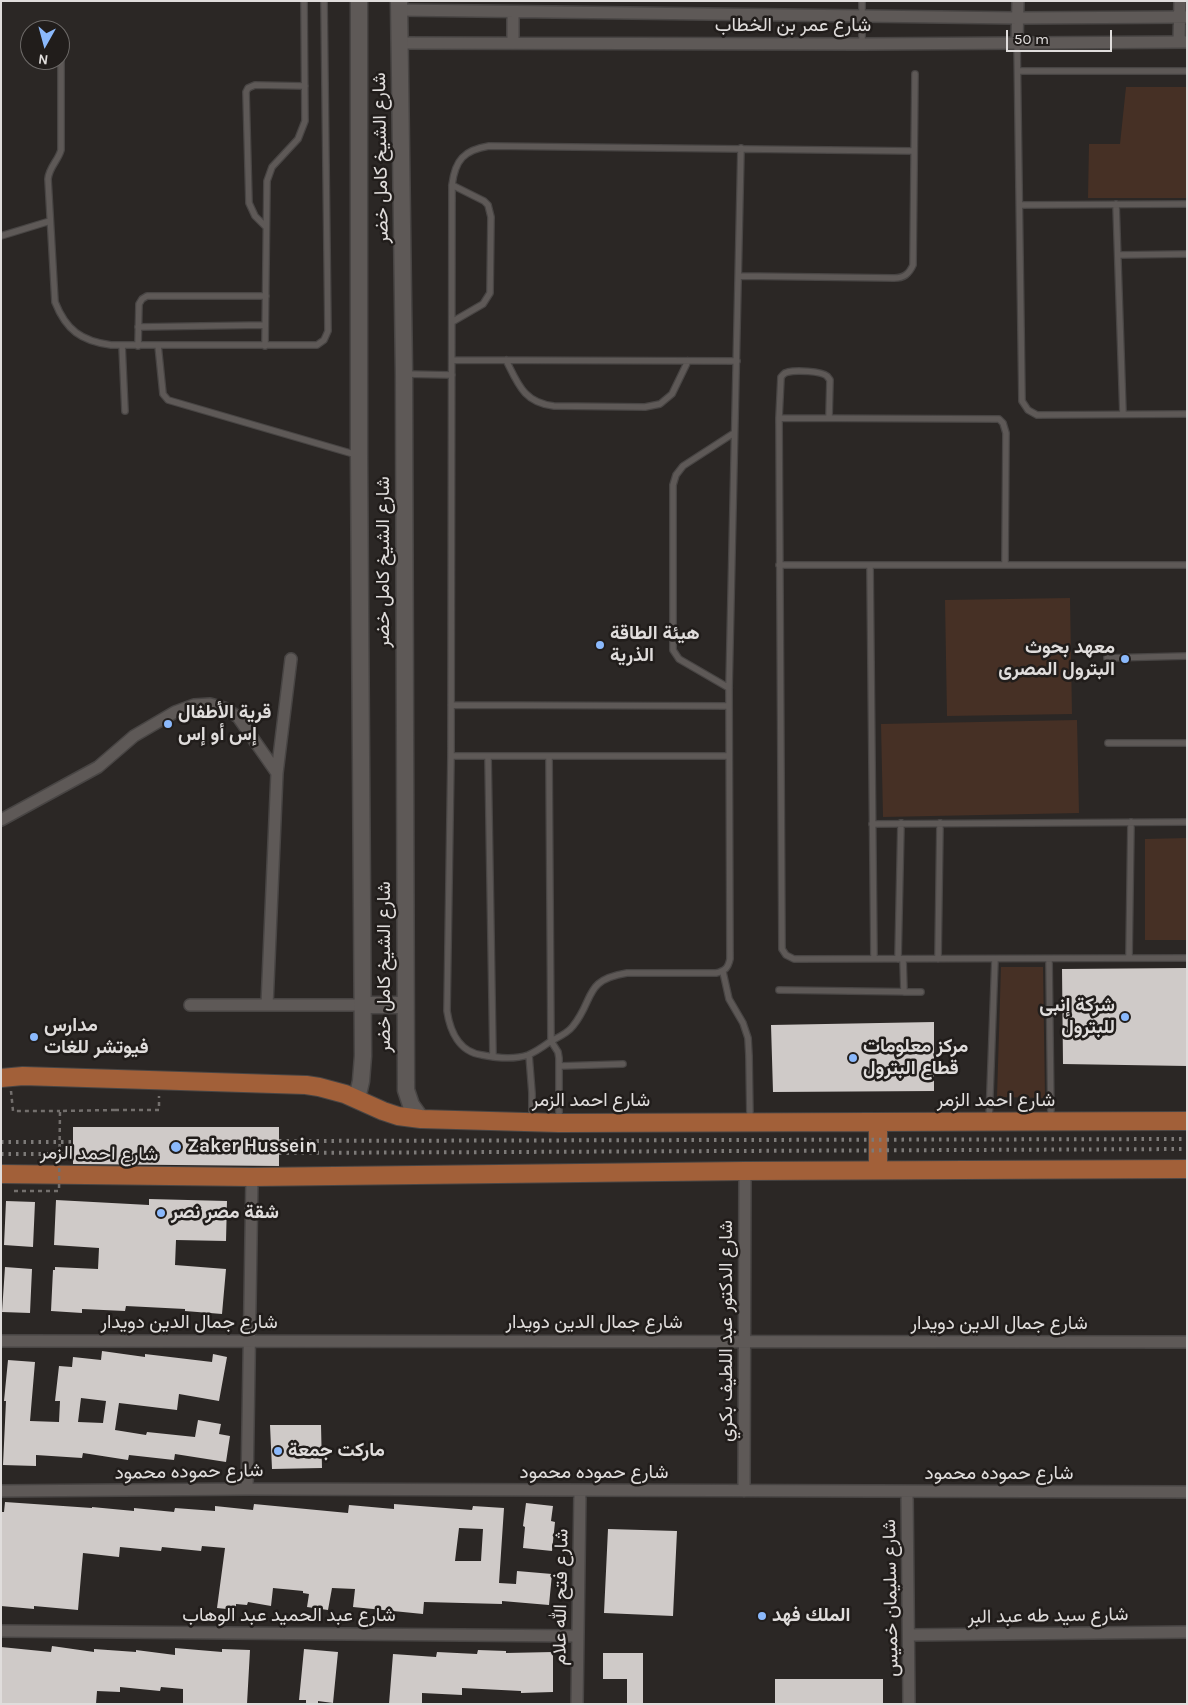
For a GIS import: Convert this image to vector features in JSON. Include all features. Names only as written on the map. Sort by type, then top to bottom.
[{"type":"main road","name":"شارع الشيخ كامل خضر","points":[[357,1099],[362,1069],[359,1]]},
{"type":"main road","name":"شارع الشيخ كامل خضر","points":[[399,6],[404,374],[404,1005],[406,1090],[411,1105],[421,1119]]},
{"type":"main road","points":[[362,1005],[404,1005]]},
{"type":"main road","name":"شارع احمد الزمر","points":[[1,1078],[23,1076],[306,1085],[332,1090],[357,1099],[383,1112],[421,1119],[532,1123],[1187,1121]]},
{"type":"main road","points":[[878,1123],[878,1169]]},
{"type":"main road","name":"شارع احمد الزمر","points":[[1,1174],[252,1177],[745,1170],[1187,1168]]},
{"type":"street","points":[[1017,42],[1018,1]]},
{"type":"street","points":[[1180,1],[1183,17],[1183,42]]},
{"type":"street","name":"شارع عمر بن الخطاب","points":[[399,6],[514,12],[1018,18],[1183,17]]},
{"type":"street","points":[[513,42],[514,12]]},
{"type":"street","name":"شارع عمر بن الخطاب","points":[[399,43],[862,44],[1183,42]]},
{"type":"street","points":[[267,1005],[277,773],[291,659]]},
{"type":"street","points":[[1,820],[98,767],[134,736],[175,712],[194,705],[210,704],[224,708],[238,717],[277,773]]},
{"type":"street","points":[[190,1005],[362,1005]]},
{"type":"street","name":"شارع الدكتور عبد اللطيف بكري","points":[[744,1491],[745,1170]]},
{"type":"street","points":[[247,1488],[252,1177]]},
{"type":"street","name":"شارع جمال الدين دويدار","points":[[1,1341],[1187,1342]]},
{"type":"street","name":"شارع حموده محمود","points":[[1,1492],[247,1488],[580,1491],[1187,1492]]},
{"type":"street","name":"شارع فتح الله علام","points":[[577,1704],[580,1491]]},
{"type":"street","name":"شارع سليمان خميس","points":[[907,1492],[909,1704]]},
{"type":"street","name":"شارع عبد الحميد عبد الوهاب","points":[[1,1631],[577,1636]]},
{"type":"street","name":"شارع سيد طه عبد البر","points":[[909,1635],[1187,1632]]},
{"type":"lane","points":[[265,346],[267,181],[277,162],[298,139],[305,121],[304,1]]},
{"type":"lane","points":[[61,70],[61,150],[48,174],[55,302],[60,316],[70,328],[82,337],[96,343],[122,345],[265,346],[321,344],[327,336],[324,1]]},
{"type":"lane","points":[[862,1],[862,44]]},
{"type":"lane","points":[[1017,42],[1022,401],[1028,410],[1036,415],[1187,414]]},
{"type":"lane","points":[[1018,71],[1187,71]]},
{"type":"lane","points":[[740,276],[894,278],[906,276],[913,265],[915,74]]},
{"type":"lane","points":[[265,226],[255,216],[249,203],[246,92],[248,88],[255,85],[305,86]]},
{"type":"lane","points":[[742,148],[729,688],[729,966],[723,972],[627,973],[603,979],[594,988],[573,1028],[529,1054],[509,1058],[478,1055],[465,1048],[455,1038],[449,1025],[447,1011],[451,756],[453,173],[458,163],[466,154],[477,148],[489,146],[742,148],[914,151]]},
{"type":"lane","points":[[452,185],[484,201],[488,205],[491,217],[490,293],[483,304],[452,322]]},
{"type":"lane","points":[[1116,204],[1123,414]]},
{"type":"lane","points":[[1020,205],[1187,204]]},
{"type":"lane","points":[[1,236],[50,221]]},
{"type":"lane","points":[[1118,255],[1187,254]]},
{"type":"lane","points":[[138,346],[139,304],[147,296],[266,296]]},
{"type":"lane","points":[[138,327],[265,325]]},
{"type":"lane","points":[[122,345],[126,411]]},
{"type":"lane","points":[[158,345],[163,394],[168,400],[359,455]]},
{"type":"lane","points":[[452,360],[737,361]]},
{"type":"lane","points":[[506,360],[525,394],[534,401],[554,406],[645,406],[660,404],[672,394],[688,361]]},
{"type":"lane","points":[[829,418],[830,380],[828,376],[823,373],[789,372],[783,374],[781,377],[780,418],[779,565],[782,949],[786,955],[794,959],[1187,958]]},
{"type":"lane","points":[[404,374],[452,375]]},
{"type":"lane","points":[[780,418],[994,419],[1003,423],[1006,433],[1006,566]]},
{"type":"lane","points":[[729,688],[679,659],[673,650],[673,485],[676,475],[683,466],[734,433]]},
{"type":"lane","points":[[779,565],[1187,566]]},
{"type":"lane","points":[[870,565],[874,959]]},
{"type":"lane","points":[[1107,658],[1187,656]]},
{"type":"lane","points":[[451,705],[729,706]]},
{"type":"lane","points":[[1108,743],[1187,743]]},
{"type":"lane","points":[[451,756],[729,756]]},
{"type":"lane","points":[[488,756],[493,1057]]},
{"type":"lane","points":[[549,756],[551,1041],[558,1052],[560,1066],[559,1123]]},
{"type":"lane","points":[[1129,958],[1131,822]]},
{"type":"lane","points":[[872,824],[1187,822]]},
{"type":"lane","points":[[901,823],[900,959],[904,992]]},
{"type":"lane","points":[[938,959],[940,823]]},
{"type":"lane","points":[[989,1122],[995,959]]},
{"type":"lane","points":[[1049,959],[1051,1122]]},
{"type":"lane","points":[[723,972],[729,998],[743,1023],[748,1038],[750,1123]]},
{"type":"lane","points":[[779,990],[921,992]]},
{"type":"lane","points":[[529,1054],[532,1123]]},
{"type":"lane","points":[[560,1066],[623,1064]]},
{"type":"path","points":[[13,1110],[159,1110]]},
{"type":"path","points":[[14,1191],[59,1191],[60,1111]]},
{"type":"shaded area","points":[[1126,87],[1187,87],[1187,198],[1088,198],[1089,144],[1120,144]]},
{"type":"shaded area","points":[[1070,598],[1072,714],[947,716],[945,600]]},
{"type":"shaded area","points":[[1077,720],[1079,813],[883,817],[881,724]]},
{"type":"shaded area","points":[[1187,838],[1187,940],[1145,940],[1145,839]]},
{"type":"shaded area","points":[[1001,967],[1043,967],[1045,1098],[997,1097]]},
{"type":"building","name":"شركة إنبى للبترول","points":[[1187,968],[1187,1066],[1063,1064],[1062,969]]},
{"type":"building","name":"مركز معلومات قطاع البترول","points":[[934,1022],[934,1091],[773,1092],[771,1025]]},
{"type":"building","name":"Zaker Hussein","points":[[73,1127],[279,1127],[279,1166],[73,1164]]},
{"type":"building","points":[[149,1199],[227,1201],[226,1241],[176,1240],[175,1265],[226,1269],[222,1314],[185,1311],[185,1309],[126,1306],[125,1311],[82,1309],[82,1313],[51,1311],[53,1270],[55,1270],[55,1267],[98,1269],[99,1248],[54,1245],[56,1200],[149,1205]]},
{"type":"building","points":[[6,1201],[35,1202],[33,1247],[4,1245]]},
{"type":"building","points":[[5,1267],[32,1269],[30,1313],[2,1312]]},
{"type":"building","points":[[102,1351],[145,1357],[145,1354],[212,1362],[213,1354],[227,1357],[219,1401],[179,1394],[177,1410],[119,1403],[115,1430],[146,1435],[147,1432],[195,1437],[198,1420],[221,1424],[219,1434],[230,1436],[226,1462],[175,1454],[174,1460],[129,1455],[128,1460],[83,1453],[82,1458],[36,1455],[36,1466],[3,1465],[6,1401],[4,1401],[8,1360],[35,1362],[30,1421],[59,1422],[60,1401],[55,1401],[59,1366],[72,1367],[73,1357],[101,1360]],"holes":[[[81,1398],[106,1401],[103,1423],[78,1422]]]},
{"type":"building","points":[[270,1425],[321,1425],[322,1468],[272,1469]]},
{"type":"building","points":[[5,1502],[134,1511],[134,1508],[174,1512],[175,1508],[215,1511],[215,1506],[253,1510],[254,1504],[348,1513],[349,1505],[394,1509],[394,1504],[472,1510],[473,1506],[504,1508],[499,1583],[516,1584],[517,1571],[552,1574],[549,1605],[502,1601],[502,1604],[424,1602],[423,1614],[353,1607],[355,1589],[332,1588],[328,1610],[307,1607],[309,1594],[303,1593],[303,1591],[273,1588],[271,1606],[248,1602],[247,1605],[236,1604],[236,1610],[217,1608],[225,1548],[202,1546],[201,1551],[162,1547],[161,1551],[120,1547],[119,1557],[83,1553],[78,1610],[34,1606],[34,1609],[1,1606],[1,1512],[4,1512]],"holes":[[[459,1528],[483,1529],[481,1561],[455,1561]]]},
{"type":"building","points":[[526,1503],[553,1506],[551,1521],[555,1522],[552,1551],[523,1548]]},
{"type":"building","points":[[608,1529],[677,1531],[673,1616],[604,1613]]},
{"type":"building","points":[[52,1646],[94,1652],[94,1649],[136,1652],[136,1650],[175,1655],[175,1648],[222,1652],[222,1649],[250,1650],[247,1704],[183,1704],[183,1689],[161,1687],[160,1691],[120,1687],[120,1692],[97,1691],[96,1704],[1,1704],[1,1647],[51,1652]]},
{"type":"building","points":[[304,1649],[338,1652],[333,1703],[318,1701],[318,1704],[306,1704],[306,1700],[299,1700]]},
{"type":"building","points":[[478,1650],[506,1651],[506,1653],[553,1652],[553,1692],[521,1693],[521,1691],[462,1688],[462,1695],[422,1693],[422,1704],[389,1704],[393,1654],[436,1657],[437,1652],[477,1654]]},
{"type":"building","points":[[603,1653],[643,1653],[643,1704],[627,1704],[627,1679],[603,1679]]},
{"type":"building","points":[[775,1679],[883,1679],[883,1704],[775,1704]]},
{"type":"railway","points":[[279,1141],[1187,1139]]},
{"type":"railway","points":[[1,1142],[73,1142]]},
{"type":"railway","points":[[279,1153],[1187,1149]]},
{"type":"railway","points":[[1,1154],[73,1154]]},
{"type":"place","name":"هيئة الطاقة الذرية","points":[[600,645]]},
{"type":"place","name":"معهد بحوث البترول المصرى","points":[[1125,659]]},
{"type":"place","name":"قرية الأطفال إس أو إس","points":[[168,724]]},
{"type":"place","name":"شركة إنبى للبترول","points":[[1125,1017]]},
{"type":"place","name":"مدارس فيوتشر للغات","points":[[34,1037]]},
{"type":"place","name":"مركز معلومات قطاع البترول","points":[[853,1058]]},
{"type":"place","name":"Zaker Hussein","points":[[176,1147]]},
{"type":"place","name":"شقة مصر نصر","points":[[161,1213]]},
{"type":"place","name":"ماركت جمعة","points":[[278,1451]]},
{"type":"place","name":"الملك فهد","points":[[762,1616]]}]
